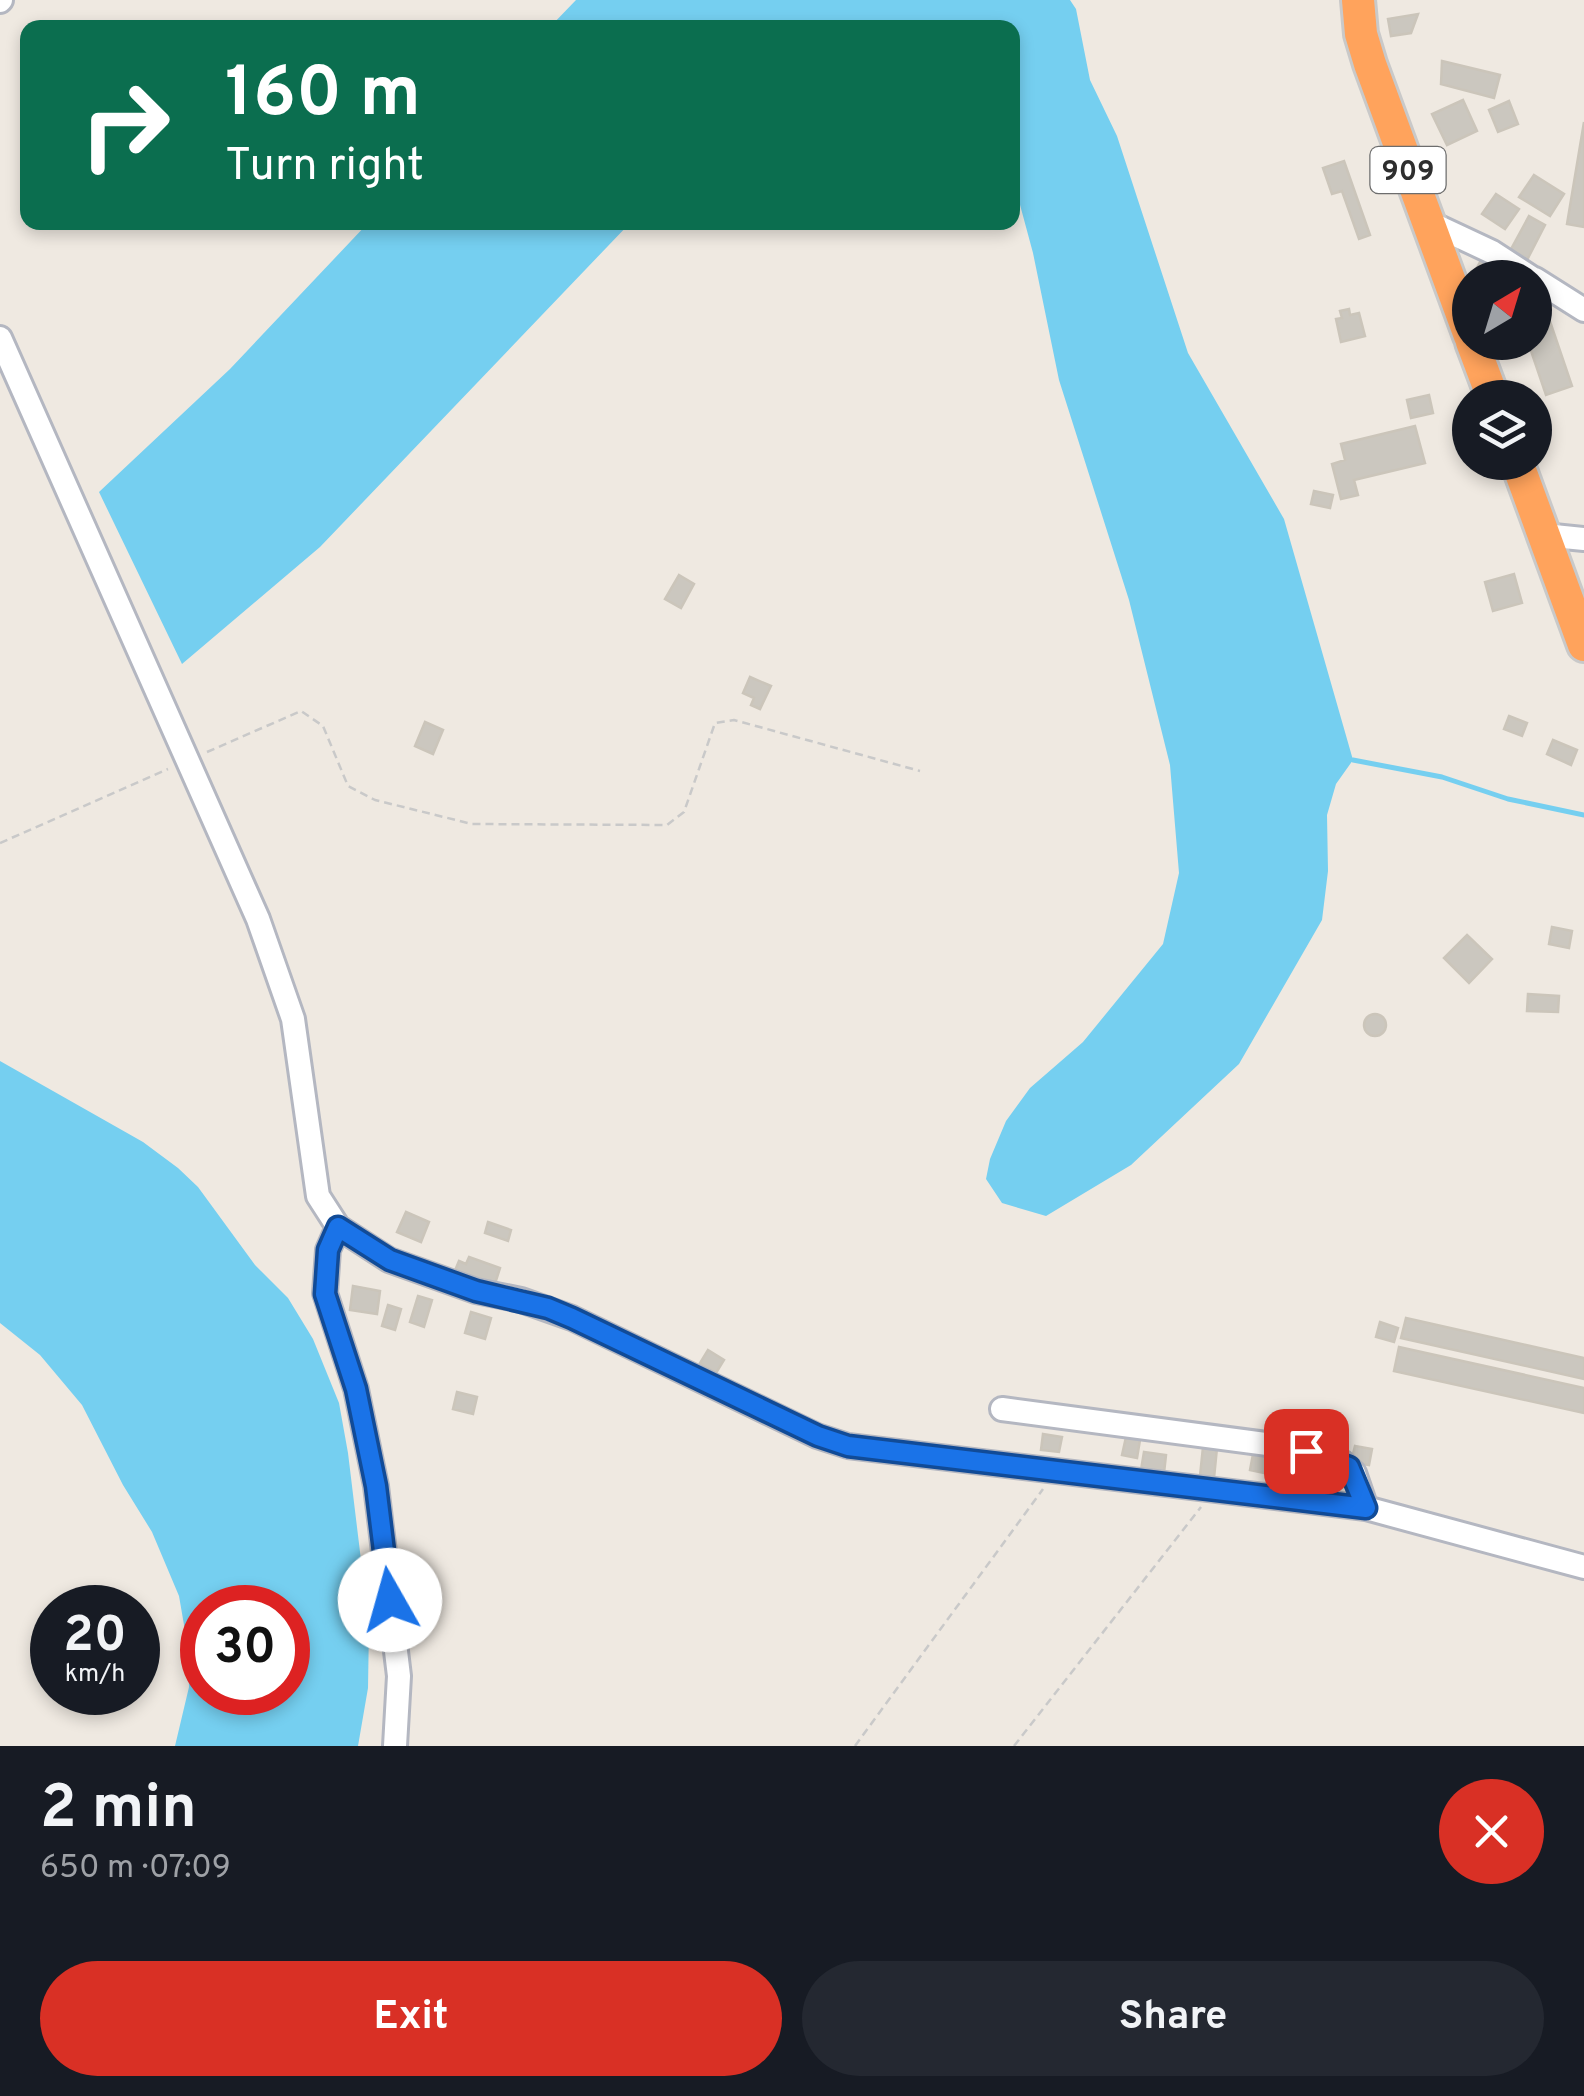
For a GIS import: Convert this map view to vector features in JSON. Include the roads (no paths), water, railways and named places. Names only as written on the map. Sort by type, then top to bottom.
[{"type":"highway","name":"909","points":[[1358,0],[1361,34],[1370,64],[1452,287]]},
{"type":"highway","points":[[1524,480],[1578,609],[1584,644]]},
{"type":"street","points":[[1428,222],[1505,260]]},
{"type":"street","points":[[1552,290],[1584,310]]},
{"type":"street","points":[[0,338],[258,919],[292,1019],[318,1196],[338,1227],[390,1260],[476,1291],[548,1308],[572,1318],[832,1442],[865,1450],[1366,1508],[1584,1567]]},
{"type":"street","points":[[1544,535],[1584,539]]},
{"type":"street","points":[[338,1227],[328,1250],[325,1294],[356,1389],[376,1486],[399,1676],[395,1746]]},
{"type":"street","points":[[1002,1409],[1274,1444],[1324,1455],[1343,1462],[1354,1472],[1366,1508]]},
{"type":"water","points":[[576,0],[1070,0],[1076,9],[1090,80],[1117,136],[1188,353],[1284,519],[1353,760],[1336,784],[1327,815],[1328,871],[1322,920],[1239,1064],[1131,1165],[1046,1216],[1002,1203],[986,1179],[990,1159],[1006,1121],[1030,1088],[1083,1042],[1163,944],[1179,873],[1170,765],[1129,600],[1059,380],[1020,205],[1020,20],[557,20]]},
{"type":"water","points":[[361,230],[623,230],[320,547],[182,664],[99,492],[230,369]]},
{"type":"water","points":[[0,1061],[143,1142],[178,1168],[198,1187],[255,1265],[288,1298],[313,1339],[339,1403],[369,1626],[368,1688],[358,1746],[175,1746],[182,1715],[310,1715],[310,1585],[180,1585],[180,1602],[152,1532],[82,1405],[40,1355],[0,1323]]},
{"type":"waterway","points":[[1353,760],[1442,777],[1508,799],[1584,815]]}]
